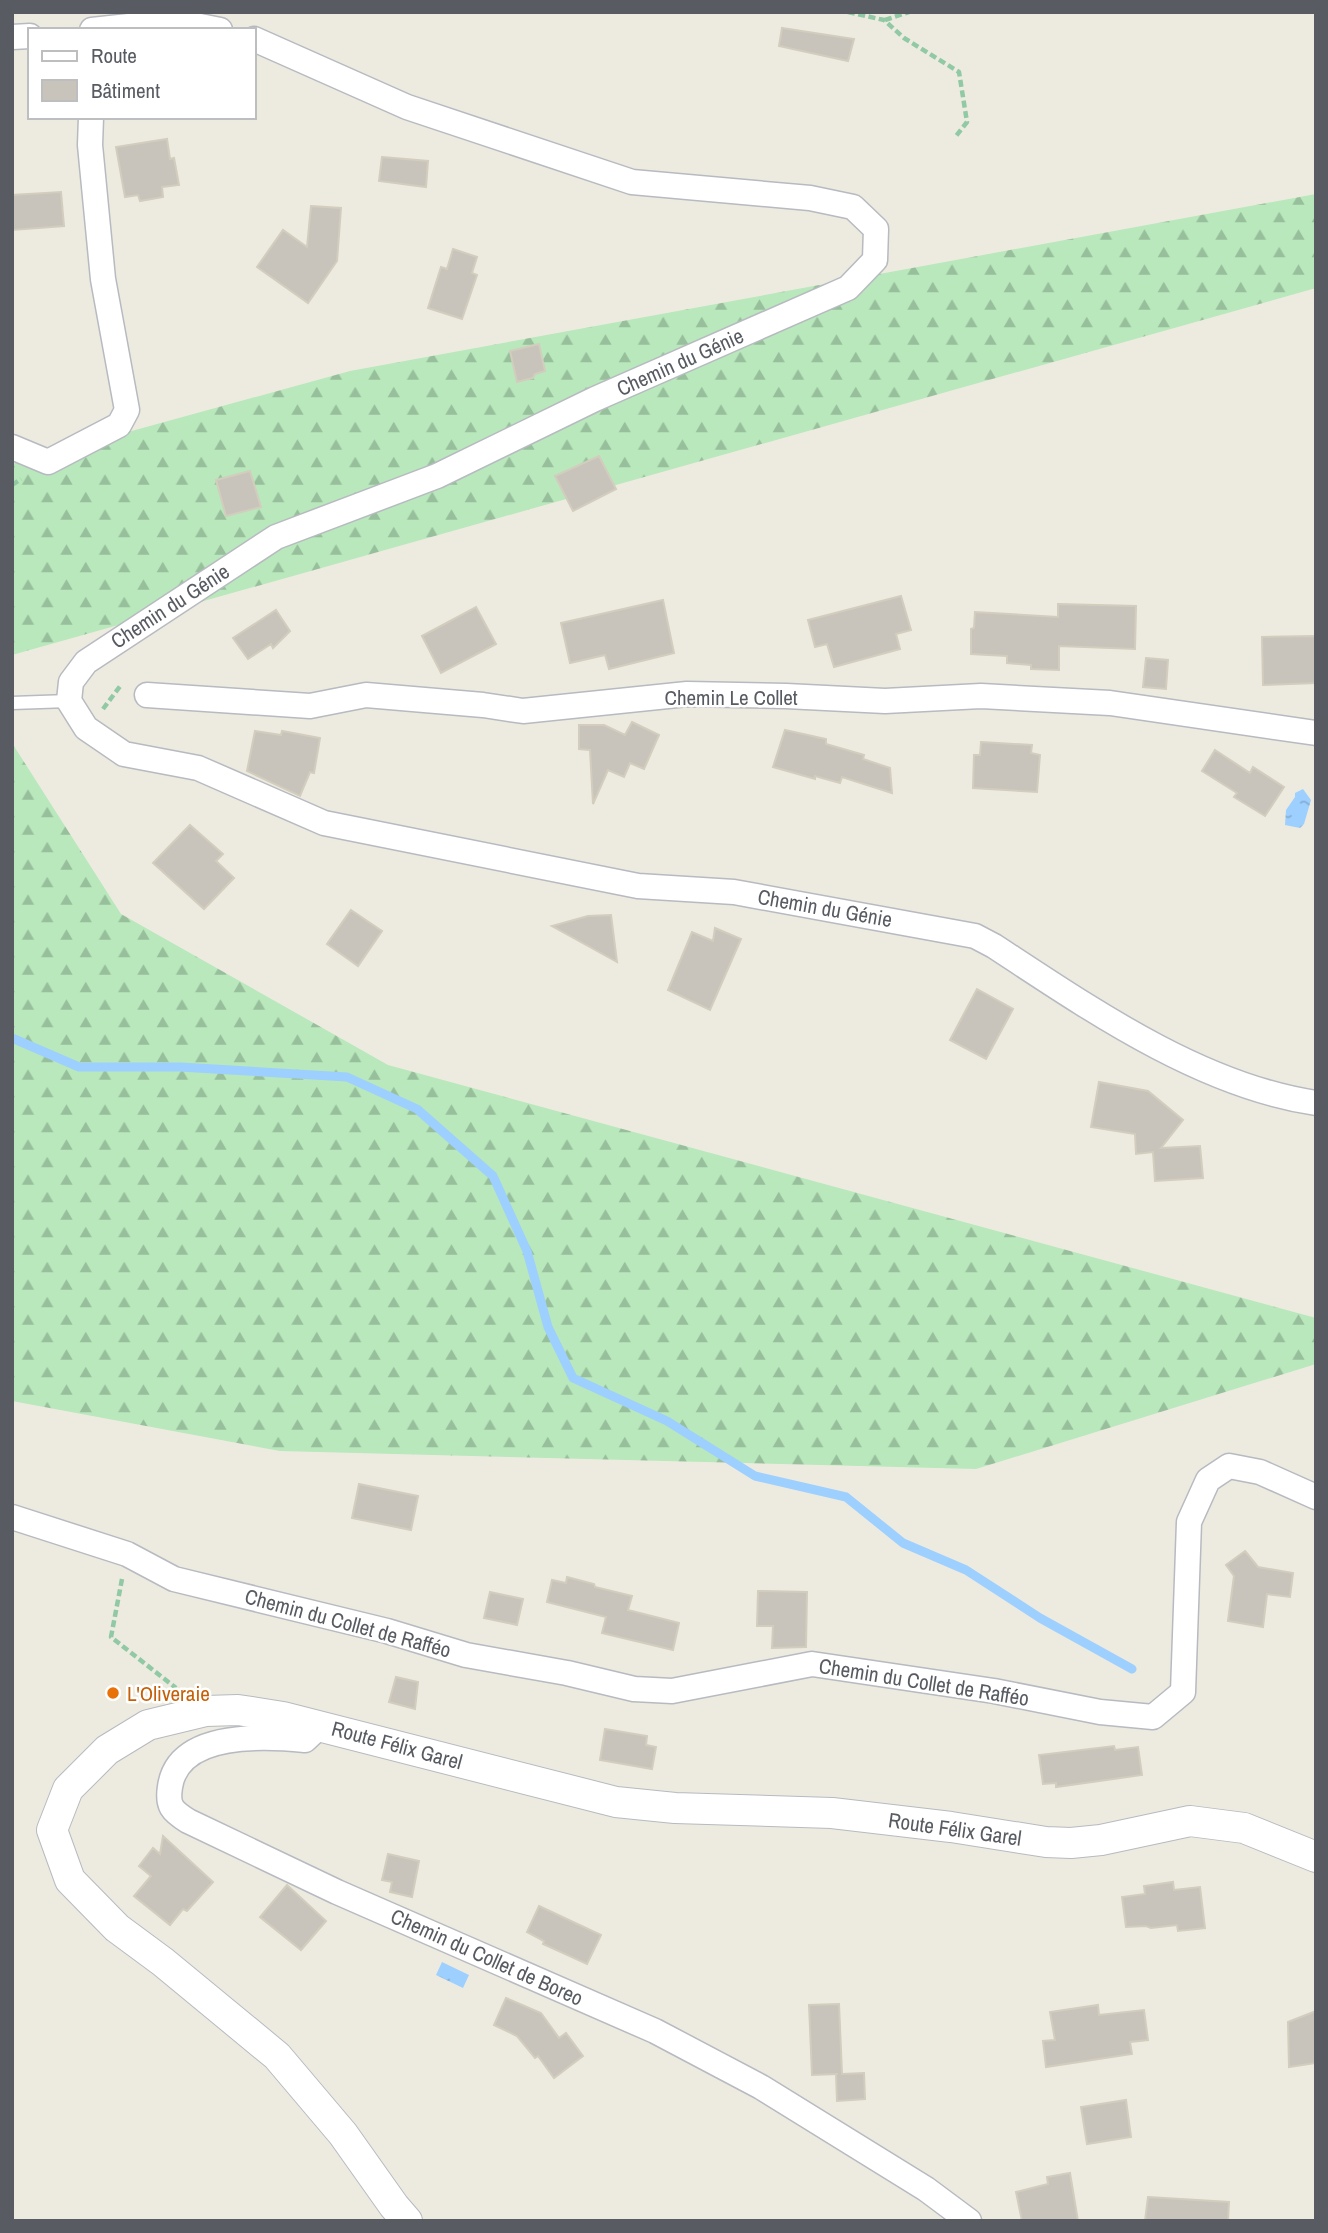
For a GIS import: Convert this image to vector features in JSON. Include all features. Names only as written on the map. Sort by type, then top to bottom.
[{"type":"street","points":[[110,28],[175,21],[206,28]]},
{"type":"street","name":"Chemin du Génie","points":[[256,40],[407,107],[632,182],[810,198],[853,207],[876,229],[875,260],[848,288],[595,399],[437,476],[276,537],[86,662],[71,682],[69,701],[86,728],[124,754],[198,768],[324,823],[638,886],[734,892],[975,936],[1101,1016],[1192,1063],[1248,1086],[1295,1100],[1316,1103]]},
{"type":"street","points":[[12,447],[48,462],[119,425],[127,410],[103,279],[90,145],[91,119]]},
{"type":"street","name":"Chemin Le Collet","points":[[147,695],[310,706],[366,695],[523,711],[687,694],[884,701],[981,696],[1110,703],[1316,733]]},
{"type":"street","name":"Chemin du Collet de Rafféo","points":[[12,1517],[127,1554],[174,1579],[387,1630],[466,1655],[567,1673],[634,1689],[672,1691],[812,1664],[994,1691],[1100,1712],[1153,1717],[1183,1692],[1189,1522],[1208,1480],[1229,1466],[1260,1472],[1316,1497]]},
{"type":"street","name":"Route Félix Garel","points":[[407,2221],[343,2134],[277,2056],[163,1962],[117,1928],[70,1880],[52,1830],[68,1789],[107,1750],[148,1725],[206,1712],[238,1710],[321,1725],[616,1802],[675,1808],[832,1813],[951,1827],[1046,1843],[1101,1839],[1190,1821],[1244,1828],[1316,1857]]},
{"type":"street","name":"Chemin du Collet de Boreo","points":[[321,1725],[305,1740],[246,1738],[223,1741],[198,1750],[182,1763],[171,1780],[168,1799],[174,1812],[337,1892],[655,2031],[761,2087],[926,2189],[969,2221]]},
{"type":"lane","points":[[12,703],[69,701]]},
{"type":"path","points":[[848,12],[884,20],[904,38],[960,72],[967,122],[956,136]]},
{"type":"path","points":[[884,20],[909,12]]},
{"type":"path","points":[[69,701],[103,710],[121,684],[147,695]]},
{"type":"path","points":[[127,1554],[111,1637],[206,1712]]},
{"type":"green space","points":[[1316,194],[1316,288],[12,655],[12,464],[350,371]]},
{"type":"green space","points":[[12,743],[121,914],[388,1065],[1316,1318],[1316,1364],[976,1469],[280,1451],[12,1401]]},
{"type":"water","points":[[1303,789],[1311,800],[1304,824],[1300,828],[1285,825],[1286,810],[1295,793]]},
{"type":"water","points":[[442,1962],[469,1975],[463,1988],[436,1975]]},
{"type":"building","points":[[782,28],[854,39],[848,61],[779,46]]},
{"type":"building","points":[[167,139],[170,159],[174,158],[179,185],[162,187],[163,197],[140,201],[138,195],[125,197],[116,147]]},
{"type":"building","points":[[382,157],[428,161],[426,187],[379,181]]},
{"type":"building","points":[[61,192],[64,226],[12,230],[12,195]]},
{"type":"building","points":[[311,206],[341,208],[337,261],[308,303],[257,267],[283,230],[307,247]]},
{"type":"building","points":[[453,249],[477,257],[472,273],[477,275],[462,319],[428,308],[441,267],[447,269]]},
{"type":"building","points":[[539,344],[545,371],[535,374],[533,378],[517,382],[510,351]]},
{"type":"building","points":[[599,456],[616,489],[573,511],[555,476]]},
{"type":"building","points":[[250,471],[261,507],[226,516],[216,480]]},
{"type":"building","points":[[901,596],[911,630],[896,634],[900,649],[834,667],[827,644],[815,647],[808,620]]},
{"type":"building","points":[[663,600],[674,653],[609,669],[605,655],[570,663],[561,623]]},
{"type":"building","points":[[1058,604],[1136,606],[1135,649],[1059,646],[1059,670],[1031,669],[1031,665],[1007,663],[1007,656],[971,654],[971,629],[974,628],[975,612],[1058,617]]},
{"type":"building","points":[[476,607],[496,644],[441,673],[422,636]]},
{"type":"building","points":[[276,610],[290,631],[273,648],[271,644],[248,659],[233,638]]},
{"type":"building","points":[[1316,636],[1316,683],[1263,685],[1262,637]]},
{"type":"building","points":[[1146,658],[1168,660],[1166,689],[1143,687]]},
{"type":"building","points":[[632,722],[659,735],[644,769],[630,763],[624,777],[608,770],[593,804],[590,750],[579,749],[579,725],[604,725],[625,735]]},
{"type":"building","points":[[785,730],[826,739],[826,744],[864,755],[863,759],[890,768],[892,793],[842,777],[840,783],[773,767]]},
{"type":"building","points":[[255,731],[281,735],[282,731],[320,738],[314,773],[310,772],[300,796],[247,771]]},
{"type":"building","points":[[981,742],[1032,745],[1031,753],[1040,755],[1037,792],[973,788],[974,755],[980,755]]},
{"type":"building","points":[[1215,750],[1250,773],[1253,767],[1284,787],[1265,816],[1234,797],[1237,793],[1202,771]]},
{"type":"building","points":[[190,825],[223,854],[216,861],[234,878],[204,909],[153,863]]},
{"type":"building","points":[[351,910],[382,931],[358,966],[327,944]]},
{"type":"building","points":[[611,915],[617,962],[552,926],[588,916]]},
{"type":"building","points":[[715,928],[741,939],[710,1010],[668,990],[692,932],[713,941]]},
{"type":"building","points":[[977,989],[1013,1009],[986,1059],[950,1040]]},
{"type":"building","points":[[1099,1082],[1148,1091],[1183,1120],[1161,1148],[1200,1146],[1203,1178],[1155,1181],[1153,1152],[1136,1154],[1135,1134],[1091,1127]]},
{"type":"building","points":[[359,1484],[418,1496],[411,1530],[352,1518]]},
{"type":"building","points":[[1245,1551],[1258,1567],[1293,1573],[1290,1597],[1267,1594],[1263,1627],[1228,1621],[1234,1576],[1226,1565]]},
{"type":"building","points":[[567,1577],[632,1596],[628,1610],[679,1623],[673,1650],[602,1633],[606,1617],[547,1602],[552,1580],[566,1583]]},
{"type":"building","points":[[758,1591],[807,1592],[806,1647],[772,1648],[773,1626],[757,1626]]},
{"type":"building","points":[[490,1592],[523,1599],[517,1625],[484,1618]]},
{"type":"building","points":[[396,1677],[418,1682],[415,1709],[389,1702]]},
{"type":"building","points":[[605,1729],[647,1736],[646,1745],[656,1747],[652,1769],[600,1760]]},
{"type":"building","points":[[1114,1746],[1115,1750],[1138,1747],[1142,1775],[1056,1787],[1056,1783],[1043,1784],[1039,1755]]},
{"type":"building","points":[[163,1836],[213,1882],[187,1911],[183,1909],[170,1925],[134,1896],[151,1876],[139,1866],[153,1848],[160,1854]]},
{"type":"building","points":[[388,1854],[419,1861],[412,1897],[390,1892],[392,1882],[382,1880]]},
{"type":"building","points":[[1173,1882],[1174,1890],[1200,1887],[1205,1928],[1178,1931],[1177,1925],[1126,1927],[1122,1897],[1145,1894],[1144,1886]]},
{"type":"building","points":[[287,1885],[326,1921],[301,1950],[260,1917]]},
{"type":"building","points":[[539,1906],[601,1935],[587,1964],[543,1944],[544,1941],[527,1932]]},
{"type":"building","points":[[506,1998],[541,2013],[559,2038],[566,2033],[583,2056],[554,2078],[538,2056],[535,2058],[517,2036],[494,2025]]},
{"type":"building","points":[[839,2004],[842,2074],[864,2073],[865,2099],[837,2101],[836,2074],[812,2075],[809,2005]]},
{"type":"building","points":[[1098,2005],[1099,2015],[1144,2010],[1148,2040],[1130,2042],[1132,2054],[1046,2067],[1043,2041],[1055,2040],[1050,2012]]},
{"type":"building","points":[[1316,2011],[1316,2063],[1289,2067],[1288,2022]]},
{"type":"building","points":[[1126,2100],[1131,2137],[1087,2144],[1081,2107]]},
{"type":"building","points":[[1070,2173],[1078,2221],[1022,2221],[1016,2192],[1048,2184],[1047,2177]]},
{"type":"building","points":[[1148,2197],[1229,2202],[1228,2221],[1145,2221]]},
{"type":"waterway","points":[[12,1038],[79,1067],[180,1067],[347,1077],[417,1109],[493,1176],[527,1251],[548,1327],[573,1378],[667,1421],[755,1476],[846,1497],[903,1543],[966,1570],[1040,1618],[1132,1669]]},
{"type":"place","name":"L'Oliveraie","points":[[113,1693]]}]
